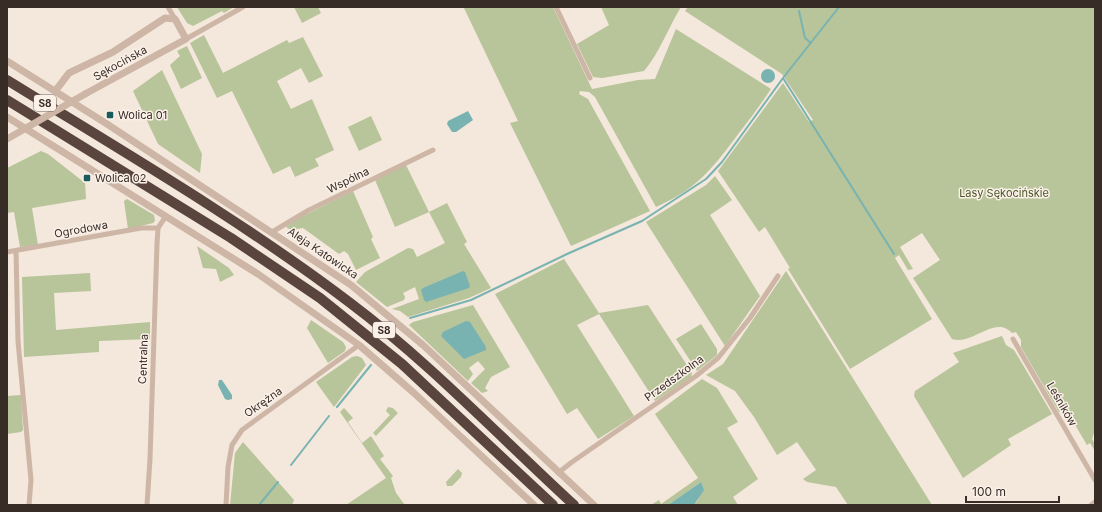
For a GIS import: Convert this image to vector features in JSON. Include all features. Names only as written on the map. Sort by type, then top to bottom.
[{"type":"highway","name":"S8","points":[[7,80],[261,240],[350,302],[416,358],[574,505]]},
{"type":"highway","name":"S8","points":[[7,100],[231,238],[320,298],[396,359],[553,505]]},
{"type":"street","points":[[168,7],[186,39]]},
{"type":"street","name":"Sękocińska","points":[[7,139],[243,7]]},
{"type":"street","points":[[556,7],[590,78]]},
{"type":"street","points":[[56,90],[69,73],[113,52],[165,18],[175,19]]},
{"type":"street","name":"Aleja Katowicka","points":[[7,61],[56,90],[351,285],[423,344],[558,474],[594,505]]},
{"type":"street","points":[[7,117],[265,278],[359,345],[414,393],[534,505]]},
{"type":"street","name":"Wspólna","points":[[272,232],[309,210],[433,150]]},
{"type":"street","points":[[158,228],[166,216]]},
{"type":"street","name":"Ogrodowa","points":[[7,252],[141,228],[158,228]]},
{"type":"street","name":"Centralna","points":[[147,505],[158,228]]},
{"type":"street","points":[[16,251],[18,341],[31,480],[29,505]]},
{"type":"street","name":"Przedszkolna","points":[[558,474],[572,462],[696,376],[718,358],[750,318],[778,276]]},
{"type":"street","name":"Leśników","points":[[1013,339],[1095,480]]},
{"type":"street","name":"Okrężna","points":[[226,505],[228,467],[232,445],[242,430],[359,345]]},
{"type":"street","points":[[1091,505],[1095,502]]},
{"type":"green space","points":[[177,7],[234,7],[224,13],[222,11],[193,26],[187,23]]},
{"type":"green space","points":[[294,7],[318,7],[321,13],[302,23]]},
{"type":"green space","points":[[553,7],[592,89],[638,80],[655,79],[676,29],[771,89],[712,167],[683,193],[656,207],[595,97],[589,92],[580,91],[579,94],[588,99],[650,211],[571,246],[510,123],[518,121],[464,8]]},
{"type":"green space","points":[[601,7],[681,7],[655,56],[644,71],[602,78],[593,77],[577,44],[609,25]]},
{"type":"green space","name":"Lasy Sękocińskie","points":[[688,7],[1095,7],[1095,430],[1092,439],[1095,444],[1095,451],[1090,443],[1087,445],[1065,408],[1059,412],[1021,347],[1021,340],[1016,332],[1012,333],[1005,328],[998,327],[991,328],[960,340],[952,339],[913,278],[940,260],[922,233],[900,247],[913,269],[908,270],[899,255],[895,258],[932,319],[850,369],[788,269],[790,268],[765,227],[759,232],[718,171],[783,83],[809,122],[813,120],[782,74],[685,11]]},
{"type":"green space","points":[[204,35],[223,73],[287,40],[289,43],[303,37],[323,76],[309,83],[301,68],[277,81],[291,109],[312,99],[334,150],[315,159],[319,166],[295,177],[290,166],[273,174],[232,91],[217,98],[190,43]]},
{"type":"green space","points":[[187,46],[202,78],[181,89],[170,65],[180,56],[177,51]]},
{"type":"green space","points":[[162,70],[202,154],[200,173],[158,144],[133,91]]},
{"type":"green space","points":[[371,116],[382,140],[359,151],[348,127]]},
{"type":"green space","points":[[41,151],[48,154],[85,183],[86,199],[32,208],[38,245],[20,247],[14,212],[7,213],[7,168]]},
{"type":"green space","points":[[406,165],[429,212],[395,227],[375,180]]},
{"type":"green space","points":[[715,176],[732,200],[710,215],[760,296],[725,346],[646,222],[706,185]]},
{"type":"green space","points":[[353,191],[373,237],[371,239],[380,258],[356,270],[348,254],[344,251],[339,254],[303,228],[291,230],[286,227],[297,219]]},
{"type":"green space","points":[[127,199],[154,215],[155,221],[153,223],[128,229],[124,201]]},
{"type":"green space","points":[[447,203],[467,242],[464,244],[491,288],[469,298],[408,317],[400,311],[392,309],[419,299],[415,287],[403,293],[405,297],[404,300],[387,307],[356,282],[365,272],[408,248],[413,249],[417,257],[445,243],[429,212]]},
{"type":"green space","points":[[197,246],[229,268],[234,275],[220,282],[216,269],[203,268]]},
{"type":"green space","points":[[564,259],[599,313],[648,305],[692,373],[691,377],[655,401],[599,314],[577,325],[634,416],[598,439],[577,408],[567,414],[495,294]]},
{"type":"green space","points":[[786,271],[932,505],[848,505],[836,487],[807,482],[803,479],[816,470],[797,442],[777,455],[754,417],[735,391],[706,375],[723,364]]},
{"type":"green space","points":[[90,273],[91,291],[54,293],[56,330],[150,322],[150,339],[99,341],[99,352],[24,357],[22,277]]},
{"type":"green space","points":[[473,305],[510,367],[491,377],[485,388],[488,391],[482,393],[471,383],[485,369],[478,361],[469,368],[473,374],[468,381],[409,325],[413,322]]},
{"type":"green space","points":[[311,320],[343,342],[346,347],[345,351],[328,363],[307,328]]},
{"type":"green space","points":[[701,324],[717,349],[717,355],[697,371],[676,339]]},
{"type":"green space","points":[[1002,336],[1006,345],[1014,350],[1052,414],[1008,439],[1011,445],[963,478],[914,396],[915,391],[959,362],[953,353]]},
{"type":"green space","points":[[357,356],[362,358],[366,365],[334,407],[316,382],[352,357]]},
{"type":"green space","points":[[702,379],[717,388],[738,422],[727,428],[758,479],[733,497],[738,505],[694,505],[698,500],[701,482],[668,505],[651,505],[659,500],[661,504],[698,478],[655,414]]},
{"type":"green space","points":[[21,395],[23,430],[21,432],[7,434],[7,396]]},
{"type":"green space","points":[[388,407],[393,408],[398,413],[376,436],[373,433],[390,415],[386,411]]},
{"type":"green space","points":[[344,408],[353,418],[348,422],[362,443],[371,436],[384,456],[380,459],[393,476],[391,478],[396,493],[405,505],[346,505],[386,478],[340,412]]},
{"type":"green space","points":[[243,442],[294,500],[292,505],[230,505],[235,453]]},
{"type":"green space","points":[[458,469],[462,473],[461,477],[452,486],[447,486],[446,482]]},
{"type":"water","points":[[765,69],[771,69],[775,73],[775,79],[771,83],[765,83],[761,79],[761,73]]},
{"type":"water","points":[[468,111],[473,120],[456,132],[452,132],[447,124],[448,121]]},
{"type":"water","points":[[463,271],[465,272],[470,286],[469,288],[426,302],[424,300],[421,290],[423,288]]},
{"type":"water","points":[[466,321],[470,322],[486,347],[486,350],[464,359],[441,336],[443,332]]},
{"type":"water","points":[[219,380],[222,380],[232,395],[232,399],[225,399],[218,385]]},
{"type":"water","points":[[701,482],[704,490],[694,505],[668,505]]},
{"type":"waterway","points":[[410,318],[471,300],[567,254],[642,221],[706,179],[722,162],[783,78],[839,7]]},
{"type":"waterway","points":[[799,11],[805,38],[811,43]]},
{"type":"waterway","points":[[783,78],[894,254]]},
{"type":"waterway","points":[[337,407],[371,365]]},
{"type":"waterway","points":[[291,465],[329,416]]},
{"type":"waterway","points":[[259,505],[278,482]]},
{"type":"place","name":"Wolica 01","points":[[110,115]]},
{"type":"place","name":"Wolica 02","points":[[87,178]]}]
